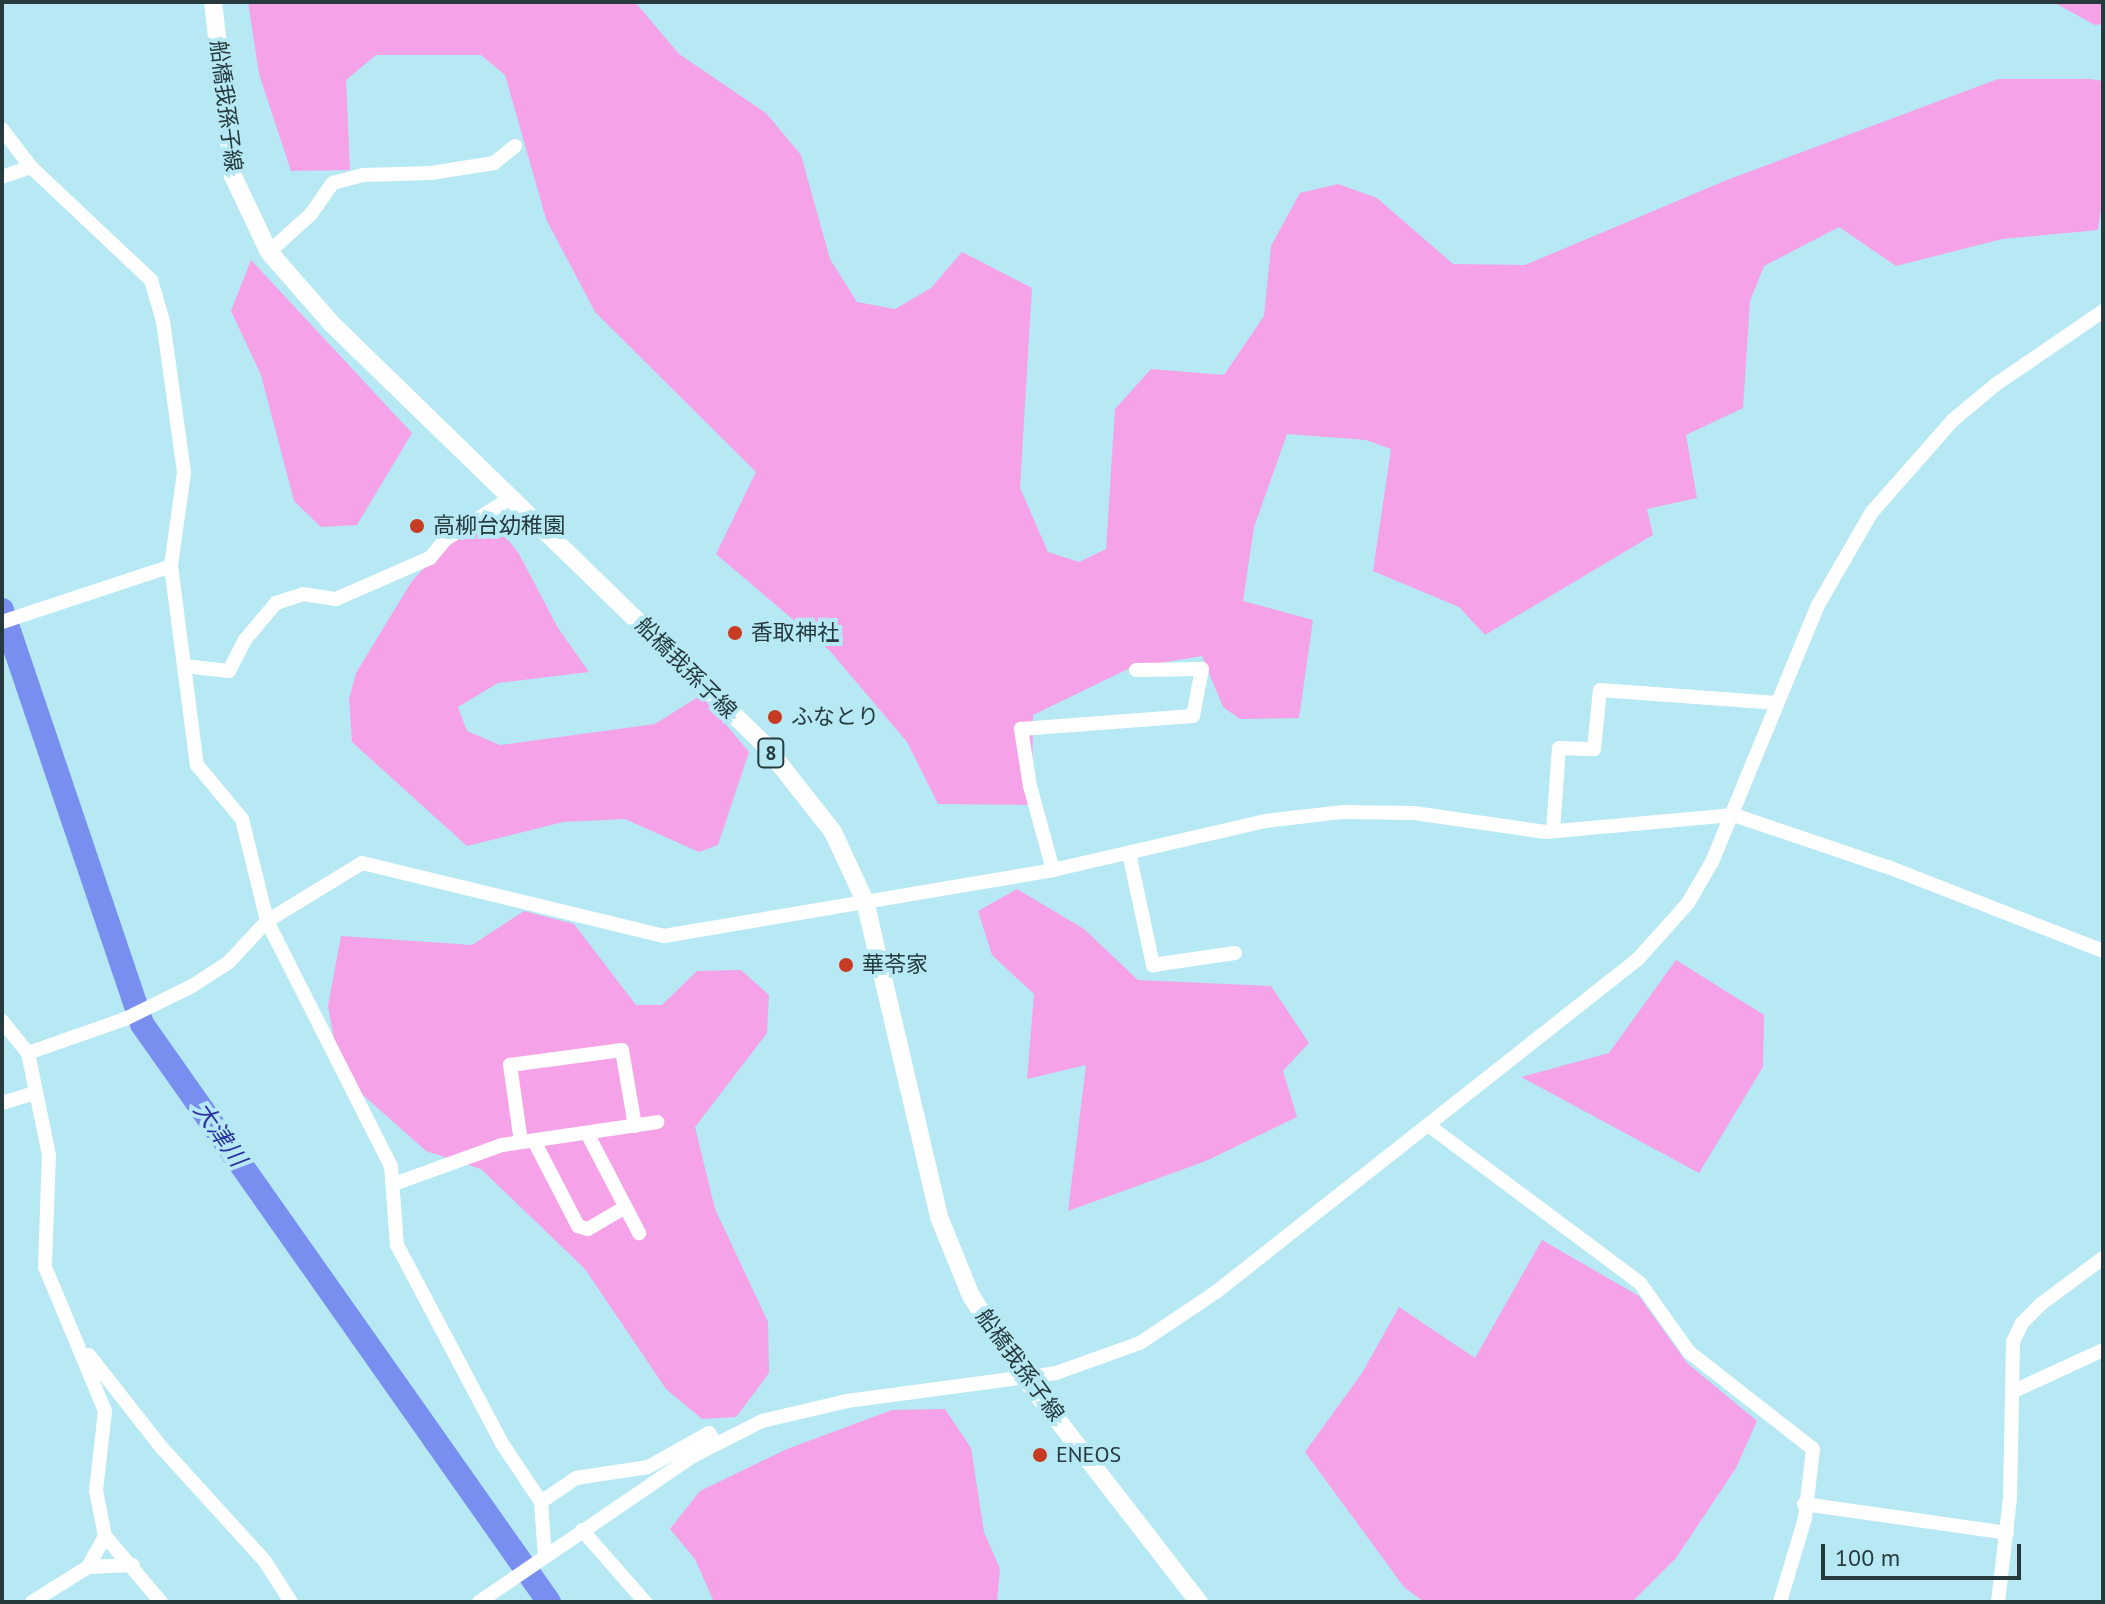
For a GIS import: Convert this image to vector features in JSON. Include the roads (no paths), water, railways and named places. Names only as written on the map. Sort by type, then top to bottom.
[{"type":"main road","name":"船橋我孫子線","points":[[213,2],[233,176],[269,252],[333,325],[512,497],[789,772],[833,832],[865,901],[939,1217],[971,1296],[1025,1378],[1199,1602]]},
{"type":"street","points":[[2,129],[31,167],[151,280],[158,300],[184,473],[171,566],[197,765],[242,819],[267,921],[384,1152],[394,1184],[397,1245],[503,1445],[541,1502],[543,1558]]},
{"type":"street","points":[[269,252],[311,214],[333,183],[363,175],[431,173],[494,163],[515,146]]},
{"type":"street","points":[[2,177],[31,167]]},
{"type":"street","points":[[479,1602],[715,1443],[801,1410],[1025,1378],[1140,1343],[1216,1292],[1428,1125],[1664,934],[1706,872],[1734,815],[1778,703],[1839,565],[1903,472],[1995,385],[2103,311]]},
{"type":"street","points":[[184,666],[229,671],[244,641],[276,603],[303,594],[336,599],[430,558],[446,539],[512,497]]},
{"type":"street","points":[[2,622],[171,566]]},
{"type":"street","points":[[1053,870],[1030,786],[1021,729],[1193,716],[1202,669],[1136,670]]},
{"type":"street","points":[[1553,831],[1559,748],[1594,749],[1600,690],[1778,703]]},
{"type":"street","points":[[28,1053],[125,1019],[229,962],[267,921],[362,863],[664,936],[1053,870],[1222,829],[1343,812],[1414,813],[1553,831],[1734,815],[1888,867],[2103,951]]},
{"type":"street","points":[[1129,853],[1153,965],[1235,953]]},
{"type":"street","points":[[2,1021],[28,1053],[50,1165],[45,1267],[105,1411],[96,1491],[105,1536],[133,1565],[161,1602]]},
{"type":"street","points":[[624,1208],[588,1229],[578,1226],[528,1142],[510,1065],[622,1050],[635,1126]]},
{"type":"street","points":[[2,1103],[35,1093]]},
{"type":"street","points":[[394,1184],[528,1142],[657,1122]]},
{"type":"street","points":[[1428,1125],[1640,1283],[1689,1352],[1813,1449],[1798,1549],[1780,1602]]},
{"type":"street","points":[[587,1133],[639,1233]]},
{"type":"street","points":[[1998,1602],[2007,1533],[2013,1342],[2022,1323],[2103,1258]]},
{"type":"street","points":[[80,1347],[264,1560],[291,1602]]},
{"type":"street","points":[[2012,1392],[2103,1350]]},
{"type":"street","points":[[541,1502],[576,1478],[648,1467],[709,1433],[715,1443]]},
{"type":"street","points":[[1804,1504],[2007,1533]]},
{"type":"street","points":[[582,1530],[645,1602]]},
{"type":"street","points":[[88,1567],[105,1536]]},
{"type":"street","points":[[32,1602],[88,1567],[117,1562],[133,1565]]},
{"type":"waterway","name":"大津川","points":[[2,610],[142,1024],[549,1602]]},
{"type":"place","name":"高柳台幼稚園","points":[[417,526]]},
{"type":"place","name":"香取神社","points":[[735,633]]},
{"type":"place","name":"ふなとり","points":[[775,717]]},
{"type":"place","name":"華苓家","points":[[846,965]]},
{"type":"place","name":"ENEOS","points":[[1040,1455]]}]
